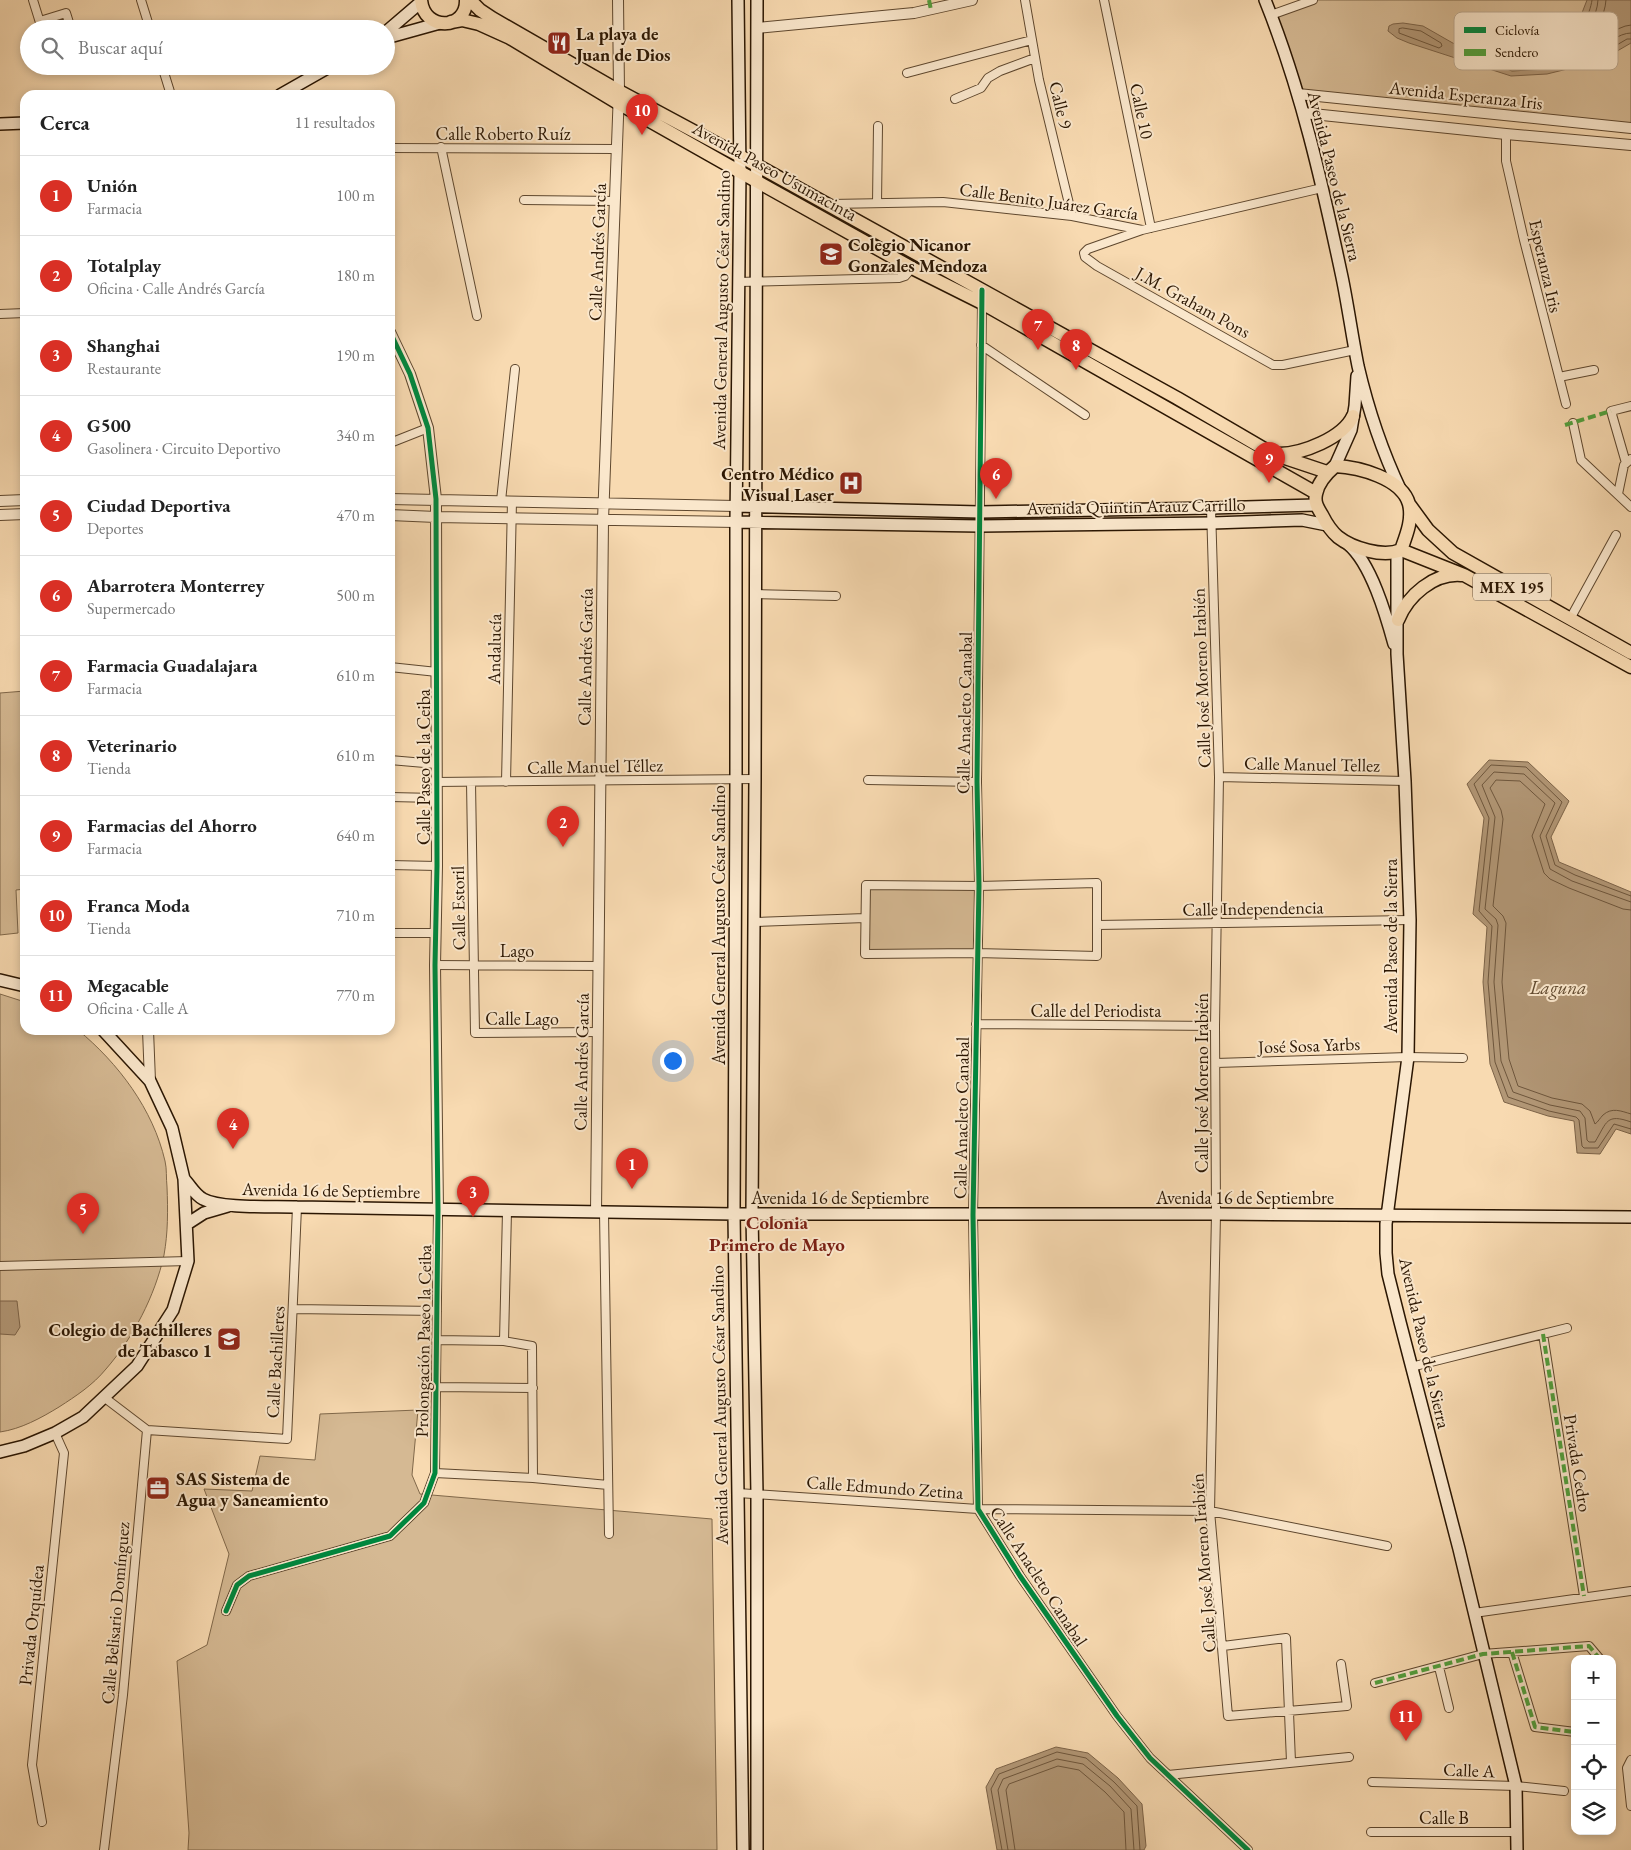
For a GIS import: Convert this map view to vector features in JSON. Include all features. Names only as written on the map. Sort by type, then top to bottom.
[{"type":"main road","name":"Avenida Paseo Usumacinta","points":[[445,23],[458,18],[468,0],[492,18],[740,172],[912,268],[982,303],[1316,499]]},
{"type":"main road","name":"Avenida General Augusto César Sandino","points":[[738,0],[740,172],[736,506],[734,1214],[743,1850]]},
{"type":"main road","name":"Avenida General Augusto César Sandino","points":[[757,0],[755,922],[752,1214],[757,1494],[757,1850]]},
{"type":"main road","name":"Avenida Paseo de la Sierra","points":[[1265,0],[1303,113],[1322,188],[1358,364],[1376,429],[1402,492]]},
{"type":"main road","points":[[395,24],[421,1],[424,14],[434,22],[445,23]]},
{"type":"main road","name":"Avenida Paseo Usumacinta","points":[[445,23],[462,20],[479,24],[510,38],[618,97],[740,156],[1177,398],[1270,452],[1331,469]]},
{"type":"main road","points":[[395,36],[445,23]]},
{"type":"main road","points":[[289,90],[315,75]]},
{"type":"main road","points":[[0,124],[20,123]]},
{"type":"main road","name":"Avenida Paseo de la Sierra","points":[[1331,469],[1350,430],[1354,416],[1358,364]]},
{"type":"main road","points":[[1270,452],[1280,454],[1310,447],[1346,428],[1354,416]]},
{"type":"main road","points":[[1351,467],[1365,471],[1383,478],[1402,492],[1409,504],[1409,526],[1399,551],[1373,550],[1347,543],[1337,536],[1327,524],[1316,499],[1320,483],[1331,469],[1351,467]]},
{"type":"main road","name":"Avenida Quintin Arauz Carrillo","points":[[736,506],[980,512],[1211,508],[1316,499]]},
{"type":"main road","name":"MEX 195","points":[[1409,504],[1428,530],[1453,553],[1631,653]]},
{"type":"main road","name":"Avenida Quintin Arauz Carrillo","points":[[736,522],[980,526],[1302,520],[1327,524]]},
{"type":"main road","name":"Avenida Paseo de la Sierra","points":[[1347,543],[1353,548],[1363,563],[1375,587],[1397,654]]},
{"type":"main road","name":"Avenida Paseo de la Sierra","points":[[1399,551],[1397,654],[1405,781],[1410,920],[1408,1057],[1385,1243],[1387,1263],[1411,1367],[1516,1786],[1517,1850]]},
{"type":"main road","name":"MEX 195","points":[[1399,551],[1464,575],[1631,666]]},
{"type":"main road","points":[[1398,620],[1409,600],[1429,583],[1450,576],[1464,575]]},
{"type":"main road","points":[[0,980],[20,985]]},
{"type":"main road","points":[[0,1452],[24,1446],[55,1434],[83,1417],[137,1366],[173,1310],[188,1261],[188,1224],[184,1179],[172,1128],[150,1081],[108,1035]]},
{"type":"main road","name":"Avenida 16 de Septiembre","points":[[184,1179],[203,1199],[229,1205],[297,1207],[734,1214],[1216,1214],[1631,1217]]},
{"type":"main road","name":"Avenida 16 de Septiembre","points":[[188,1224],[204,1213],[229,1205]]},
{"type":"street","points":[[33,0],[39,20]]},
{"type":"street","points":[[141,0],[147,20]]},
{"type":"street","name":"Calle Andrés García","points":[[610,1534],[600,1212],[598,1032],[603,504],[615,201],[618,0]]},
{"type":"street","points":[[757,28],[914,13],[972,0]]},
{"type":"street","name":"Calle 9","points":[[1025,0],[1035,58],[1072,216]]},
{"type":"street","name":"Calle 10","points":[[1104,0],[1152,228]]},
{"type":"street","points":[[1271,15],[1313,0]]},
{"type":"street","points":[[51,20],[66,13],[68,20]]},
{"type":"street","points":[[907,73],[1032,40]]},
{"type":"street","points":[[955,100],[981,88],[986,80],[1003,70],[1035,58]]},
{"type":"street","points":[[165,75],[169,90]]},
{"type":"street","name":"Avenida Esperanza Iris","points":[[1298,94],[1631,128]]},
{"type":"street","name":"Avenida Esperanza Iris","points":[[1303,113],[1631,146]]},
{"type":"street","points":[[878,126],[878,203]]},
{"type":"street","name":"Esperanza Iris","points":[[1506,134],[1506,161],[1566,404]]},
{"type":"street","points":[[441,147],[477,316]]},
{"type":"street","name":"Calle Roberto Ruíz","points":[[395,148],[616,149]]},
{"type":"street","name":"Calle Benito Juárez García","points":[[827,204],[943,202],[1072,216],[1142,230],[1322,188]]},
{"type":"street","points":[[524,200],[615,201]]},
{"type":"street","name":"J.M. Graham Pons","points":[[1142,230],[1090,248],[1085,251],[1085,257],[1097,266],[1273,365],[1283,365],[1356,350]]},
{"type":"street","points":[[739,282],[899,278],[905,276],[912,268]]},
{"type":"street","name":"Calle Anacleto Canabal","points":[[982,290],[977,782],[979,886],[976,953],[973,1215],[978,1509],[1020,1576],[1088,1675],[1144,1751],[1248,1850]]},
{"type":"street","points":[[0,314],[20,313]]},
{"type":"street","name":"Calle Paseo de la Ceiba","points":[[395,342],[410,374],[428,428],[436,499],[437,866],[435,965],[438,1210]]},
{"type":"street","points":[[981,345],[1085,415]]},
{"type":"street","points":[[501,501],[515,369]]},
{"type":"street","points":[[1559,376],[1594,370]]},
{"type":"street","points":[[1618,494],[1628,461],[1611,411],[1631,406]]},
{"type":"street","points":[[1574,423],[1581,460],[1631,506]]},
{"type":"street","points":[[395,441],[428,428]]},
{"type":"street","name":"Avenida Quintin Arauz Carrillo","points":[[395,499],[736,506]]},
{"type":"street","points":[[0,501],[20,500]]},
{"type":"street","name":"Andalucía","points":[[506,782],[512,501]]},
{"type":"street","name":"Calle José Moreno Irabién","points":[[1211,508],[1219,777],[1215,1026],[1216,1214],[1210,1511],[1228,1716],[1290,1712]]},
{"type":"street","points":[[0,515],[20,514]]},
{"type":"street","points":[[395,514],[436,517],[736,522]]},
{"type":"street","points":[[1570,619],[1616,535]]},
{"type":"street","points":[[756,594],[836,596]]},
{"type":"street","points":[[395,668],[437,672]]},
{"type":"street","points":[[395,760],[436,764]]},
{"type":"street","name":"Calle Manuel Tellez","points":[[1219,777],[1405,781]]},
{"type":"street","name":"Calle Manuel Téllez","points":[[436,782],[755,778]]},
{"type":"street","points":[[868,780],[977,782]]},
{"type":"street","name":"Calle Estoril","points":[[472,782],[475,1033]]},
{"type":"street","points":[[395,798],[436,798]]},
{"type":"street","points":[[395,865],[437,866]]},
{"type":"street","points":[[1097,884],[1097,956],[976,953],[865,954],[866,885],[979,886],[1097,884]]},
{"type":"street","points":[[755,922],[865,918]]},
{"type":"street","name":"Calle Independencia","points":[[1097,925],[1410,920]]},
{"type":"street","points":[[395,933],[436,933]]},
{"type":"street","name":"Lago","points":[[435,965],[599,966]]},
{"type":"street","name":"Calle del Periodista","points":[[976,1024],[1215,1026]]},
{"type":"street","name":"Calle Lago","points":[[475,1033],[598,1032]]},
{"type":"street","points":[[148,1035],[150,1081]]},
{"type":"street","name":"José Sosa Yarbs","points":[[1216,1063],[1408,1057],[1464,1058]]},
{"type":"street","name":"Calle Bachilleres","points":[[147,1430],[287,1439],[297,1207]]},
{"type":"street","name":"Prolongación Paseo la Ceiba","points":[[226,1611],[237,1585],[249,1576],[390,1536],[424,1503],[435,1473],[438,1210]]},
{"type":"street","points":[[504,1341],[507,1211]]},
{"type":"street","points":[[0,1266],[188,1261]]},
{"type":"street","points":[[293,1309],[437,1311]]},
{"type":"street","points":[[1411,1367],[1566,1328]]},
{"type":"street","name":"Privada Cedro","points":[[1543,1334],[1584,1596]]},
{"type":"street","points":[[436,1340],[504,1341],[532,1346],[533,1478]]},
{"type":"street","points":[[437,1387],[533,1388]]},
{"type":"street","points":[[105,1398],[147,1430]]},
{"type":"street","name":"Calle Belisario Domínguez","points":[[104,1850],[123,1695],[147,1430]]},
{"type":"street","name":"Privada Orquídea","points":[[42,1822],[32,1765],[64,1453],[55,1434]]},
{"type":"street","points":[[435,1473],[533,1478],[608,1485]]},
{"type":"street","name":"Calle Edmundo Zetina","points":[[738,1494],[978,1509],[1210,1511],[1387,1546]]},
{"type":"street","points":[[1474,1613],[1631,1590]]},
{"type":"street","points":[[1223,1646],[1286,1638],[1291,1762]]},
{"type":"street","points":[[1375,1683],[1483,1654],[1589,1646],[1597,1655]]},
{"type":"street","points":[[1512,1652],[1535,1727],[1571,1732]]},
{"type":"street","points":[[1290,1712],[1347,1706],[1341,1664]]},
{"type":"street","points":[[1440,1667],[1449,1708]]},
{"type":"street","points":[[1168,1775],[1349,1757]]},
{"type":"street","points":[[1631,1760],[1627,1768],[1631,1806]]},
{"type":"street","name":"Calle A","points":[[1372,1782],[1516,1786],[1564,1791]]},
{"type":"street","name":"Calle B","points":[[1371,1832],[1517,1832]]},
{"type":"shaded area","points":[[1315,0],[1631,0],[1631,128],[1298,94],[1271,15]]},
{"type":"shaded area","points":[[20,691],[20,890],[16,890],[18,933],[0,935],[0,693]]},
{"type":"shaded area","points":[[866,885],[979,886],[976,953],[865,954]]},
{"type":"shaded area","points":[[0,994],[20,1000],[20,1035],[84,1035],[120,1072],[143,1105],[159,1142],[166,1167],[168,1213],[164,1255],[155,1286],[142,1316],[116,1357],[90,1385],[59,1407],[23,1426],[0,1432]]},
{"type":"shaded area","points":[[418,1410],[412,1475],[420,1494],[712,1519],[717,1850],[188,1850],[189,1833],[177,1661],[207,1645],[229,1554],[204,1489],[252,1491],[260,1456],[315,1460],[320,1414]]},
{"type":"water","points":[[1587,0],[1631,0],[1631,43],[1618,51],[1618,12],[1582,12]]},
{"type":"water","points":[[1403,23],[1423,26],[1454,44],[1454,58],[1409,43],[1397,38],[1388,31],[1389,26],[1393,24]]},
{"type":"water","points":[[1492,70],[1563,70],[1547,74],[1511,76]]},
{"type":"water","name":"Laguna","points":[[1489,760],[1528,762],[1569,801],[1551,837],[1559,862],[1631,892],[1631,1134],[1616,1129],[1600,1154],[1577,1153],[1574,1121],[1548,1116],[1504,1102],[1490,1064],[1483,982],[1487,927],[1473,914],[1484,818],[1467,784]]},
{"type":"water","points":[[0,1301],[17,1301],[20,1327],[15,1335],[0,1334]]},
{"type":"water","points":[[1056,1747],[1088,1753],[1118,1778],[1142,1804],[1146,1846],[1144,1850],[997,1850],[986,1787],[996,1769]]},
{"type":"marked path","points":[[929,0],[931,10]]},
{"type":"marked path","points":[[1565,425],[1611,411]]},
{"type":"marked path","points":[[1543,1334],[1584,1596]]},
{"type":"marked path","points":[[1375,1683],[1483,1654],[1589,1646],[1597,1655]]},
{"type":"marked path","points":[[1512,1652],[1535,1727],[1571,1732]]},
{"type":"cycle path","points":[[982,290],[977,782],[979,886],[973,1215],[978,1509],[1020,1576],[1117,1716],[1150,1758],[1248,1850]]},
{"type":"cycle path","points":[[226,1611],[237,1585],[249,1576],[390,1536],[424,1503],[435,1473],[438,1210],[435,965],[437,866],[436,499],[428,428],[410,374],[395,342]]},
{"type":"place","name":"La playa de Juan de Dios","points":[[559,43]]},
{"type":"place","name":"Franca Moda","points":[[642,135]]},
{"type":"place","name":"Colegio Nicanor Gonzales Mendoza","points":[[831,254]]},
{"type":"place","name":"Farmacia Guadalajara","points":[[1038,350]]},
{"type":"place","name":"Veterinario","points":[[1076,370]]},
{"type":"place","name":"Centro Médico Visual Laser","points":[[851,483]]},
{"type":"place","name":"Farmacias del Ahorro","points":[[1269,483]]},
{"type":"place","name":"Abarrotera Monterrey","points":[[996,499]]},
{"type":"place","name":"Totalplay","points":[[563,847]]},
{"type":"place","name":"G500","points":[[233,1149]]},
{"type":"place","name":"Unión","points":[[632,1189]]},
{"type":"place","name":"Shanghai","points":[[473,1217]]},
{"type":"place","name":"Ciudad Deportiva","points":[[83,1234]]},
{"type":"place","name":"Colegio de Bachilleres de Tabasco 1","points":[[229,1339]]},
{"type":"place","name":"SAS Sistema de Agua y Saneamiento","points":[[158,1488]]},
{"type":"place","name":"Megacable","points":[[1406,1741]]},
{"type":"district","name":"Colonia Primero de Mayo","points":[[777,1233]]}]
